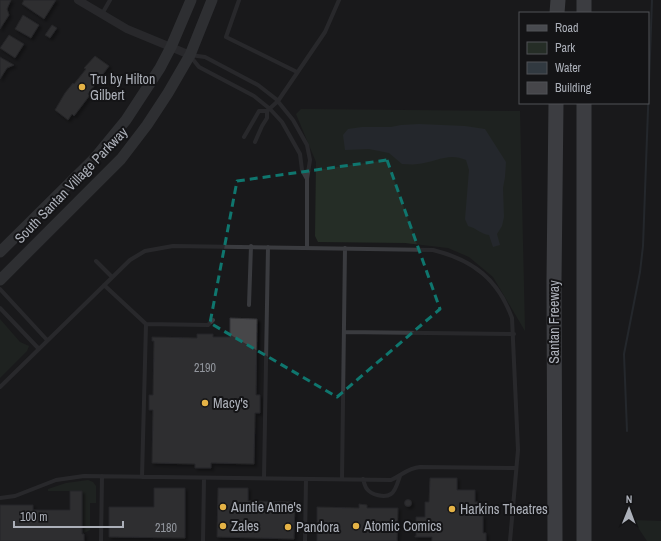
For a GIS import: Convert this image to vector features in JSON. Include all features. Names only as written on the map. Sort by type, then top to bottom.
[{"type":"highway","points":[[557,12],[558,0]]},
{"type":"highway","points":[[584,0],[584,12]]},
{"type":"highway","name":"Santan Freeway","points":[[555,541],[554,281],[556,104]]},
{"type":"highway","points":[[584,104],[584,541]]},
{"type":"highway","points":[[546,541],[548,410],[554,281]]},
{"type":"highway","points":[[584,427],[591,458],[593,541]]},
{"type":"main road","name":"South Santan Village Parkway","points":[[0,252],[72,182],[108,144],[143,96],[160,68],[171,47],[190,0]]},
{"type":"main road","name":"South Santan Village Parkway","points":[[0,280],[121,159],[148,125],[190,55],[212,0]]},
{"type":"street","points":[[78,0],[101,15],[144,36],[190,55]]},
{"type":"lane","points":[[101,15],[110,0]]},
{"type":"lane","points":[[239,0],[226,36],[297,72]]},
{"type":"lane","points":[[254,142],[267,118],[269,110],[278,101],[325,32],[339,0]]},
{"type":"lane","points":[[190,55],[205,56],[258,85],[278,101],[293,120],[307,145],[310,160],[307,179],[307,247]]},
{"type":"lane","points":[[190,55],[199,67],[254,96],[282,122],[300,154],[302,170],[307,179]]},
{"type":"lane","points":[[244,137],[259,111],[269,110]]},
{"type":"lane","points":[[253,121],[262,126]]},
{"type":"lane","points":[[0,387],[130,260],[145,251],[173,246],[250,246],[433,250],[445,253],[468,262],[486,276],[504,299],[512,318],[514,334],[518,450],[510,541]]},
{"type":"lane","points":[[249,305],[250,246]]},
{"type":"lane","points":[[264,478],[268,247]]},
{"type":"lane","points":[[342,479],[345,248]]},
{"type":"lane","points":[[96,261],[112,277]]},
{"type":"lane","points":[[104,285],[146,324],[208,325],[212,320]]},
{"type":"lane","points":[[0,289],[47,340]]},
{"type":"lane","points":[[0,308],[39,348]]},
{"type":"lane","points":[[142,477],[146,324]]},
{"type":"lane","points":[[344,332],[514,334]]},
{"type":"lane","points":[[0,498],[15,496],[56,480],[102,476],[391,480],[412,468],[420,467],[516,468]]},
{"type":"lane","points":[[101,541],[102,476]]},
{"type":"lane","points":[[364,480],[367,489],[372,494],[388,495],[392,494],[400,476]]},
{"type":"lane","points":[[203,541],[204,478]]},
{"type":"lane","points":[[305,541],[306,479]]},
{"type":"highlighted area","points":[[387,160],[440,309],[337,397],[210,323],[237,181]]},
{"type":"green space","points":[[301,109],[520,111],[525,331],[493,277],[469,257],[448,248],[405,243],[318,242],[315,236],[316,162],[296,114]]},
{"type":"green space","points":[[0,319],[20,342],[29,346],[27,351],[0,378]]},
{"type":"green space","points":[[88,480],[93,482],[96,486],[96,503],[90,503],[90,530],[82,534],[82,491],[48,491],[48,489],[66,483]]},
{"type":"green space","points":[[633,520],[661,521],[661,541],[647,541]]},
{"type":"water","points":[[419,124],[465,126],[485,129],[506,162],[503,188],[504,217],[502,226],[497,234],[500,245],[493,247],[489,235],[468,226],[465,219],[469,170],[466,160],[448,157],[425,163],[402,164],[389,153],[369,149],[345,150],[343,135],[348,129]]},
{"type":"building","points":[[0,0],[11,0],[7,9],[9,15],[0,29]]},
{"type":"building","points":[[24,0],[56,0],[44,19],[22,4]]},
{"type":"building","points":[[23,15],[39,25],[31,38],[15,29]]},
{"type":"building","points":[[52,25],[57,28],[50,38],[45,35]]},
{"type":"building","points":[[9,35],[24,44],[15,58],[0,48]]},
{"type":"building","name":"Tru by Hilton Gilbert","points":[[95,56],[109,66],[88,94],[90,95],[74,116],[72,114],[68,120],[55,110],[65,93],[73,83],[74,84],[86,69],[84,68]]},
{"type":"building","points":[[0,57],[14,65],[7,68],[0,79]]},
{"type":"building","points":[[230,318],[257,319],[256,395],[260,395],[260,413],[255,413],[254,464],[211,463],[211,468],[195,468],[195,464],[152,463],[153,410],[149,410],[149,395],[153,395],[154,341],[152,341],[152,337],[197,338],[197,334],[213,334],[213,337],[230,337]]},
{"type":"building","name":"Harkins Theatres","points":[[430,478],[457,478],[457,490],[475,490],[475,502],[479,502],[479,516],[483,516],[483,533],[486,533],[486,541],[432,541],[432,537],[415,537],[416,517],[425,517],[425,502],[429,502]]},
{"type":"building","points":[[154,488],[185,488],[185,538],[109,537],[109,507],[154,507]]},
{"type":"building","points":[[218,488],[248,488],[248,501],[295,502],[294,539],[217,537]]},
{"type":"building","points":[[70,491],[82,491],[82,534],[84,534],[84,541],[0,541],[0,505],[33,505],[33,510],[70,510]]},
{"type":"building","points":[[408,499],[411,500],[411,506],[408,507],[405,506],[404,503],[405,500]]},
{"type":"building","points":[[359,504],[367,505],[367,508],[398,508],[397,541],[317,541],[317,507],[359,508]]},
{"type":"waterway","points":[[649,82],[652,0]]},
{"type":"waterway","points":[[627,431],[624,354],[640,272],[643,246],[648,104]]},
{"type":"place","name":"Tru by Hilton Gilbert","points":[[82,87]]},
{"type":"place","name":"Macy's","points":[[205,403]]},
{"type":"place","name":"Auntie Anne's","points":[[223,507]]},
{"type":"place","name":"Harkins Theatres","points":[[452,509]]},
{"type":"place","name":"Zales","points":[[223,526]]},
{"type":"place","name":"Atomic Comics","points":[[356,526]]},
{"type":"place","name":"Pandora","points":[[288,527]]}]
